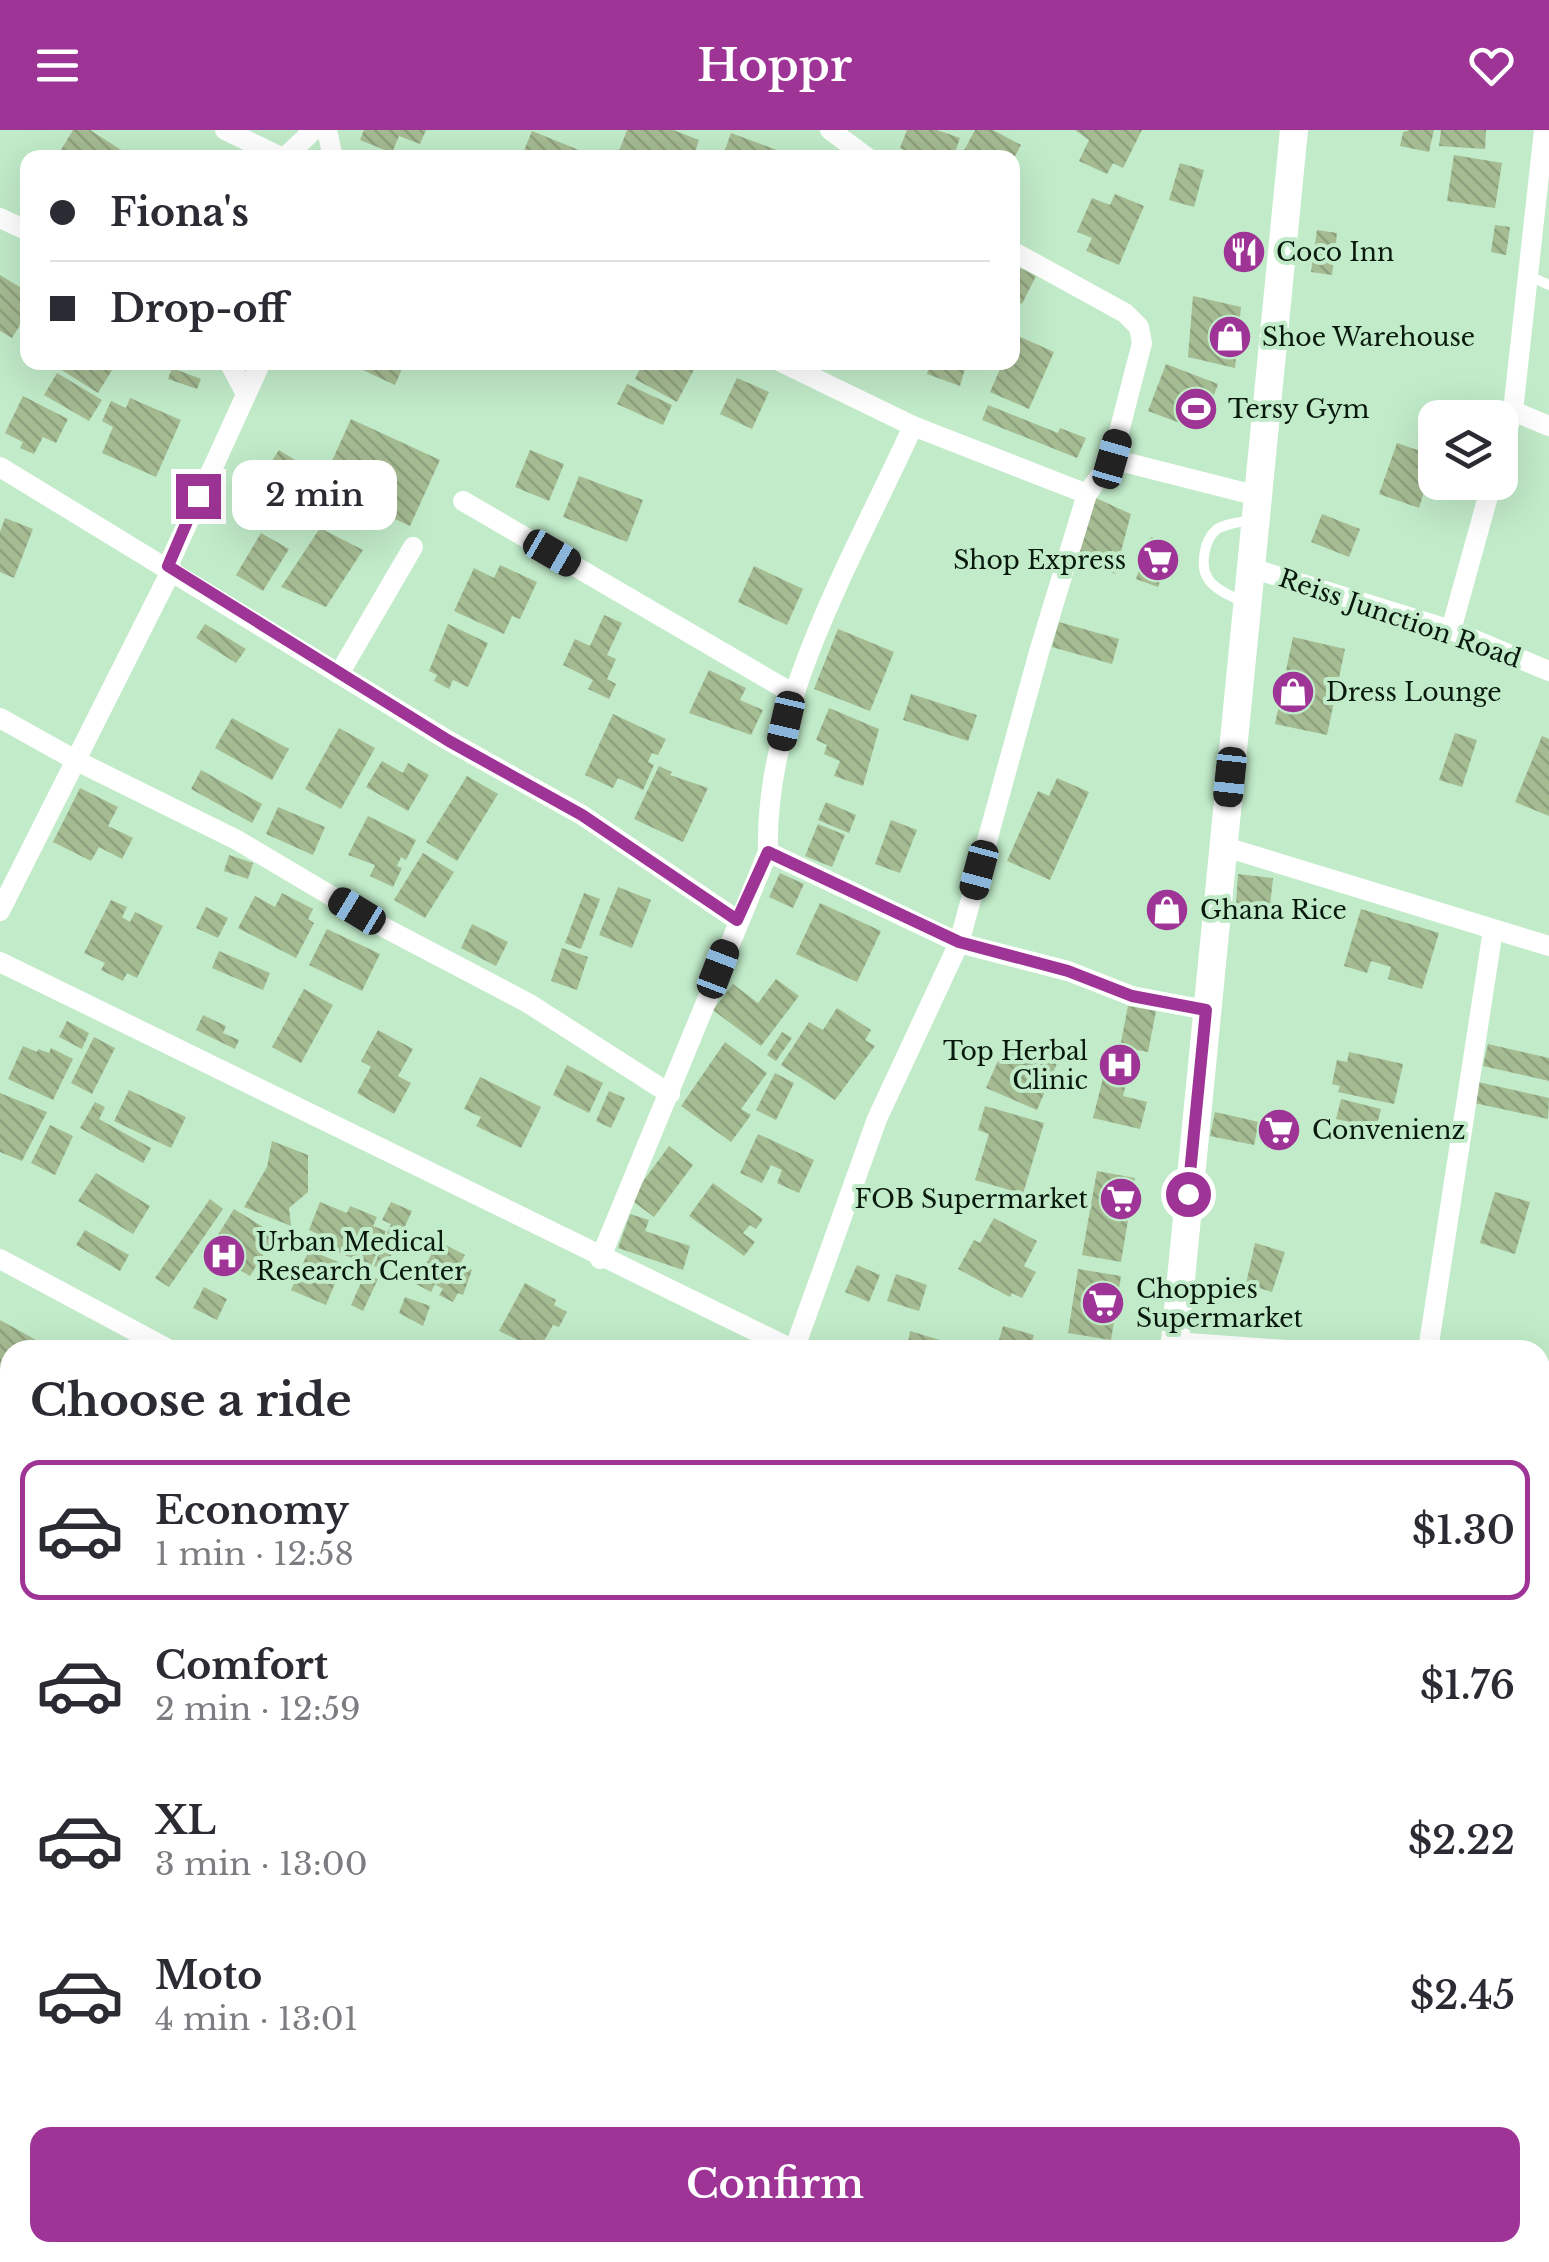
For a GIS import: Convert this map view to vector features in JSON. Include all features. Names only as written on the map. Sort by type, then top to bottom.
[{"type":"street","points":[[226,130],[267,150]]},
{"type":"street","points":[[292,150],[314,130]]},
{"type":"street","points":[[830,130],[857,150]]},
{"type":"street","points":[[1175,1340],[1294,130]]},
{"type":"street","points":[[1513,400],[1544,130]]},
{"type":"street","points":[[798,1340],[877,1119],[959,942],[1088,494],[1112,459],[1142,342],[1140,327],[1125,313],[1020,255]]},
{"type":"street","points":[[233,370],[245,392]]},
{"type":"street","points":[[0,912],[170,568],[257,370]]},
{"type":"street","points":[[798,370],[913,426],[1088,494]]},
{"type":"street","points":[[1518,413],[1549,426]]},
{"type":"street","points":[[600,1259],[768,852],[769,803],[792,693],[913,426]]},
{"type":"street","points":[[1112,459],[1257,507]]},
{"type":"street","points":[[0,467],[339,674],[582,815],[737,920]]},
{"type":"street","points":[[1451,630],[1487,500]]},
{"type":"street","points":[[463,501],[792,693]]},
{"type":"street","points":[[339,674],[413,547]]},
{"type":"street","name":"Reiss Junction Road","points":[[1250,568],[1451,630],[1549,671]]},
{"type":"street","points":[[0,718],[76,762],[238,840],[387,929],[528,1003],[670,1094]]},
{"type":"street","points":[[1222,846],[1549,946]]},
{"type":"street","points":[[768,852],[959,942],[1068,971],[1132,996],[1206,1010]]},
{"type":"street","points":[[1430,1340],[1492,930]]},
{"type":"street","points":[[0,962],[600,1259],[773,1340]]},
{"type":"street","points":[[0,1259],[151,1340]]},
{"type":"lane","points":[[1528,275],[1549,285]]},
{"type":"lane","points":[[1247,604],[1216,588],[1204,576],[1202,564],[1207,542],[1216,530],[1257,507]]},
{"type":"building","points":[[73,130],[90,130],[121,150],[61,150]]},
{"type":"building","points":[[364,130],[426,130],[420,144],[399,136],[393,150],[360,140]]},
{"type":"building","points":[[627,130],[673,130],[699,140],[696,150],[620,150]]},
{"type":"building","points":[[907,130],[937,130],[960,138],[956,150],[900,148]]},
{"type":"building","points":[[975,130],[993,130],[1021,145],[1018,150],[964,150]]},
{"type":"building","points":[[1075,130],[1142,130],[1123,168],[1113,163],[1107,174],[1079,161],[1089,140]]},
{"type":"building","points":[[1434,130],[1429,152],[1400,146],[1403,132]]},
{"type":"building","points":[[1441,130],[1486,130],[1485,149],[1439,146]]},
{"type":"building","points":[[532,131],[579,150],[524,150]]},
{"type":"building","points":[[731,133],[777,150],[725,150]]},
{"type":"building","points":[[1454,155],[1502,163],[1495,208],[1447,201]]},
{"type":"building","points":[[1180,163],[1204,170],[1194,207],[1169,200]]},
{"type":"building","points":[[1115,194],[1144,206],[1119,265],[1086,251],[1092,238],[1077,232],[1092,198],[1110,205]]},
{"type":"building","points":[[1495,225],[1510,227],[1506,255],[1491,252]]},
{"type":"building","points":[[1317,230],[1337,233],[1332,275],[1311,272]]},
{"type":"building","points":[[1020,268],[1036,276],[1020,303]]},
{"type":"building","points":[[0,275],[20,287],[20,325],[12,338],[0,331]]},
{"type":"building","points":[[1193,296],[1241,307],[1235,368],[1188,357]]},
{"type":"building","points":[[1020,337],[1054,352],[1029,409],[990,392],[1000,370],[1020,370]]},
{"type":"building","points":[[1166,364],[1218,384],[1201,431],[1148,411]]},
{"type":"building","points":[[62,370],[112,370],[98,393]]},
{"type":"building","points":[[171,370],[177,370],[201,379],[197,389],[168,379]]},
{"type":"building","points":[[363,370],[402,370],[395,385]]},
{"type":"building","points":[[639,370],[694,370],[677,402],[635,379]]},
{"type":"building","points":[[928,370],[965,370],[960,386],[927,374]]},
{"type":"building","points":[[57,373],[102,400],[89,421],[44,395]]},
{"type":"building","points":[[737,378],[769,392],[752,429],[720,414]]},
{"type":"building","points":[[627,384],[672,405],[663,425],[617,404]]},
{"type":"building","points":[[23,396],[68,419],[56,443],[43,437],[34,454],[20,448],[23,442],[5,433]]},
{"type":"building","points":[[130,398],[181,420],[156,477],[102,453],[113,427],[102,421],[111,401],[126,408]]},
{"type":"building","points":[[988,405],[1058,433],[1060,428],[1086,438],[1077,458],[982,420]]},
{"type":"building","points":[[351,419],[440,460],[410,526],[321,485]]},
{"type":"building","points":[[1397,443],[1418,450],[1419,508],[1379,494]]},
{"type":"building","points":[[279,450],[319,475],[286,526],[238,494],[248,479],[256,485]]},
{"type":"building","points":[[530,450],[564,464],[549,501],[515,487]]},
{"type":"building","points":[[579,476],[643,500],[627,542],[563,517]]},
{"type":"building","points":[[315,494],[326,499],[317,518],[306,513]]},
{"type":"building","points":[[1089,495],[1131,514],[1115,574],[1110,572],[1116,558],[1102,553],[1096,567],[1071,557]]},
{"type":"building","points":[[1322,514],[1360,529],[1349,557],[1311,542]]},
{"type":"building","points":[[5,518],[33,529],[14,578],[0,572],[0,532]]},
{"type":"building","points":[[320,528],[363,550],[326,607],[281,587]]},
{"type":"building","points":[[261,533],[289,549],[263,591],[236,575]]},
{"type":"building","points":[[1151,537],[1173,545],[1158,587],[1136,579]]},
{"type":"building","points":[[500,565],[537,582],[520,619],[512,616],[504,634],[454,611],[474,568],[494,578]]},
{"type":"building","points":[[754,566],[803,589],[787,625],[738,602]]},
{"type":"building","points":[[604,615],[622,623],[607,655],[616,659],[607,679],[616,684],[609,699],[588,689],[593,680],[563,665],[575,639],[590,646]]},
{"type":"building","points":[[1059,622],[1119,639],[1112,664],[1052,647]]},
{"type":"building","points":[[205,624],[246,649],[236,663],[196,638]]},
{"type":"building","points":[[448,624],[488,643],[468,687],[453,680],[449,689],[434,681],[437,675],[429,671]]},
{"type":"building","points":[[838,629],[894,652],[870,711],[814,689]]},
{"type":"building","points":[[1293,637],[1345,649],[1327,735],[1275,724]]},
{"type":"building","points":[[709,670],[746,688],[740,700],[763,710],[751,735],[689,713]]},
{"type":"building","points":[[911,694],[977,715],[968,741],[903,720]]},
{"type":"building","points":[[829,708],[879,729],[863,786],[834,776],[840,761],[824,754],[827,745],[816,740]]},
{"type":"building","points":[[613,714],[666,739],[658,755],[652,753],[648,762],[654,765],[643,790],[618,778],[613,788],[585,775]]},
{"type":"building","points":[[232,718],[289,749],[272,780],[215,748]]},
{"type":"building","points":[[339,728],[375,748],[341,809],[305,789]]},
{"type":"building","points":[[1455,733],[1477,740],[1462,787],[1439,780]]},
{"type":"building","points":[[1542,736],[1549,739],[1549,816],[1515,802]]},
{"type":"building","points":[[382,761],[403,773],[408,763],[429,775],[408,811],[366,787]]},
{"type":"building","points":[[659,766],[672,772],[670,775],[708,788],[683,842],[634,819]]},
{"type":"building","points":[[201,770],[262,804],[252,823],[191,789]]},
{"type":"building","points":[[467,776],[498,794],[457,861],[426,842]]},
{"type":"building","points":[[1057,778],[1089,792],[1050,880],[1007,861],[1038,791],[1049,796]]},
{"type":"building","points":[[80,788],[118,807],[108,826],[133,838],[122,859],[99,847],[91,861],[53,842]]},
{"type":"building","points":[[826,802],[856,815],[849,833],[818,820]]},
{"type":"building","points":[[278,807],[325,827],[313,855],[266,834]]},
{"type":"building","points":[[368,816],[416,840],[406,860],[401,857],[397,866],[402,868],[393,887],[370,876],[375,865],[348,855]]},
{"type":"building","points":[[891,820],[917,830],[900,873],[875,864]]},
{"type":"building","points":[[818,824],[845,835],[832,867],[805,856]]},
{"type":"building","points":[[423,853],[454,872],[425,918],[394,900]]},
{"type":"building","points":[[229,855],[253,863],[248,879],[224,871]]},
{"type":"building","points":[[780,873],[804,884],[793,908],[769,897]]},
{"type":"building","points":[[1238,874],[1273,878],[1270,906],[1236,904]]},
{"type":"building","points":[[618,887],[651,900],[632,948],[599,935]]},
{"type":"building","points":[[282,893],[313,909],[308,919],[314,923],[296,958],[238,928],[255,896],[275,907]]},
{"type":"building","points":[[584,893],[600,899],[581,949],[565,943]]},
{"type":"building","points":[[111,900],[127,907],[122,917],[130,922],[135,912],[163,926],[137,978],[127,973],[123,981],[101,970],[105,963],[84,953]]},
{"type":"building","points":[[820,903],[881,931],[857,982],[796,954]]},
{"type":"building","points":[[206,907],[228,918],[218,938],[196,928]]},
{"type":"building","points":[[1361,909],[1439,933],[1422,989],[1388,979],[1391,967],[1371,961],[1367,973],[1344,966]]},
{"type":"building","points":[[472,924],[508,942],[496,966],[461,948]]},
{"type":"building","points":[[327,929],[380,954],[362,991],[309,965]]},
{"type":"building","points":[[562,948],[588,957],[577,990],[551,981]]},
{"type":"building","points":[[219,951],[270,973],[263,990],[212,968]]},
{"type":"building","points":[[776,979],[799,996],[761,1046],[713,1010],[733,984],[758,1003]]},
{"type":"building","points":[[304,989],[333,1005],[301,1063],[272,1047]]},
{"type":"building","points":[[1128,1006],[1156,1011],[1148,1052],[1120,1047]]},
{"type":"building","points":[[837,1008],[871,1030],[865,1040],[875,1046],[835,1100],[781,1065],[809,1022],[823,1030]]},
{"type":"building","points":[[203,1015],[226,1026],[223,1033],[239,1040],[235,1049],[196,1030]]},
{"type":"building","points":[[67,1021],[89,1033],[82,1049],[59,1037]]},
{"type":"building","points":[[378,1030],[413,1049],[398,1076],[411,1083],[394,1114],[357,1093],[371,1067],[361,1061]]},
{"type":"building","points":[[782,1032],[792,1038],[776,1061],[767,1055]]},
{"type":"building","points":[[94,1037],[115,1048],[92,1094],[71,1083]]},
{"type":"building","points":[[1008,1038],[1058,1061],[1037,1110],[986,1088]]},
{"type":"building","points":[[725,1042],[767,1073],[741,1109],[751,1115],[731,1142],[681,1106]]},
{"type":"building","points":[[1488,1044],[1549,1058],[1549,1081],[1483,1066]]},
{"type":"building","points":[[23,1046],[49,1053],[51,1048],[73,1059],[53,1100],[8,1079]]},
{"type":"building","points":[[1110,1050],[1133,1055],[1123,1096],[1147,1102],[1140,1129],[1093,1118]]},
{"type":"building","points":[[1349,1052],[1403,1064],[1394,1104],[1338,1092],[1340,1086],[1332,1084],[1337,1060],[1347,1062]]},
{"type":"building","points":[[567,1065],[603,1083],[589,1113],[553,1095]]},
{"type":"building","points":[[775,1073],[794,1083],[776,1120],[756,1110]]},
{"type":"building","points":[[480,1077],[541,1107],[521,1148],[476,1126],[481,1117],[464,1109]]},
{"type":"building","points":[[1478,1082],[1549,1098],[1548,1119],[1474,1103]]},
{"type":"building","points":[[129,1090],[186,1117],[171,1148],[114,1121]]},
{"type":"building","points":[[609,1091],[625,1098],[611,1128],[596,1121]]},
{"type":"building","points":[[0,1093],[47,1112],[22,1161],[0,1152]]},
{"type":"building","points":[[1341,1099],[1381,1109],[1376,1128],[1336,1119]]},
{"type":"building","points":[[95,1102],[105,1107],[99,1119],[151,1148],[143,1163],[80,1128]]},
{"type":"building","points":[[985,1106],[1044,1123],[1023,1194],[975,1180],[989,1134],[978,1130]]},
{"type":"building","points":[[1215,1112],[1259,1122],[1254,1145],[1210,1136]]},
{"type":"building","points":[[50,1125],[73,1136],[55,1175],[31,1163]]},
{"type":"building","points":[[758,1134],[814,1160],[799,1193],[777,1183],[782,1170],[771,1165],[762,1183],[740,1173]]},
{"type":"building","points":[[272,1141],[308,1155],[308,1192],[289,1208],[291,1226],[244,1207],[267,1167]]},
{"type":"building","points":[[669,1146],[693,1165],[654,1217],[630,1199]]},
{"type":"building","points":[[1097,1171],[1135,1178],[1121,1262],[1082,1255]]},
{"type":"building","points":[[96,1173],[150,1206],[133,1234],[78,1201]]},
{"type":"building","points":[[713,1183],[763,1219],[756,1229],[750,1225],[743,1233],[755,1242],[744,1256],[689,1216]]},
{"type":"building","points":[[1495,1192],[1530,1202],[1515,1254],[1480,1243]]},
{"type":"building","points":[[210,1199],[223,1209],[169,1287],[155,1278]]},
{"type":"building","points":[[320,1202],[347,1213],[350,1206],[377,1217],[373,1226],[386,1231],[371,1266],[333,1250],[336,1242],[309,1230]]},
{"type":"building","points":[[391,1202],[412,1211],[384,1271],[374,1266],[391,1224],[382,1220]]},
{"type":"building","points":[[234,1209],[276,1235],[250,1276],[208,1251]]},
{"type":"building","points":[[630,1214],[649,1220],[645,1231],[690,1246],[683,1270],[618,1248]]},
{"type":"building","points":[[994,1218],[1037,1241],[1024,1266],[1036,1272],[1022,1298],[1012,1293],[1010,1297],[958,1269],[974,1240],[980,1243]]},
{"type":"building","points":[[85,1230],[129,1255],[120,1271],[76,1245]]},
{"type":"building","points":[[438,1241],[465,1255],[460,1264],[472,1270],[463,1295],[458,1293],[453,1302],[439,1295],[443,1289],[435,1284],[431,1292],[416,1284]]},
{"type":"building","points":[[1255,1243],[1285,1252],[1272,1292],[1246,1284]]},
{"type":"building","points":[[309,1250],[343,1264],[326,1305],[291,1290]]},
{"type":"building","points":[[857,1265],[880,1275],[869,1302],[845,1292]]},
{"type":"building","points":[[1078,1269],[1121,1276],[1111,1340],[1068,1333]]},
{"type":"building","points":[[365,1274],[378,1279],[363,1311],[351,1305]]},
{"type":"building","points":[[896,1274],[927,1285],[919,1311],[887,1301]]},
{"type":"building","points":[[525,1283],[556,1300],[554,1305],[567,1312],[559,1327],[553,1325],[545,1340],[518,1340],[499,1331]]},
{"type":"building","points":[[204,1287],[227,1299],[217,1320],[193,1308]]},
{"type":"building","points":[[405,1297],[430,1306],[423,1326],[399,1313]]},
{"type":"building","points":[[0,1320],[36,1340],[0,1340]]},
{"type":"building","points":[[1003,1326],[1034,1335],[1033,1340],[999,1340]]},
{"type":"building","points":[[910,1331],[940,1340],[909,1340]]},
{"type":"place","name":"Coco Inn","points":[[1244,252]]},
{"type":"place","name":"Shoe Warehouse","points":[[1230,337]]},
{"type":"place","name":"Tersy Gym","points":[[1196,409]]},
{"type":"place","name":"Shop Express","points":[[1158,560]]},
{"type":"place","name":"Dress Lounge","points":[[1293,692]]},
{"type":"place","name":"Ghana Rice","points":[[1167,910]]},
{"type":"place","name":"Top Herbal Clinic","points":[[1120,1065]]},
{"type":"place","name":"Convenienz","points":[[1279,1130]]},
{"type":"place","name":"FOB Supermarket","points":[[1121,1199]]},
{"type":"place","name":"Urban Medical Research Center","points":[[224,1256]]},
{"type":"place","name":"Choppies Supermarket","points":[[1103,1303]]},
{"type":"route","points":[[198,496],[168,566],[212,598],[449,741],[582,815],[671,879],[737,920],[768,852],[912,924],[959,942],[1068,971],[1132,996],[1206,1010],[1188,1194]]}]
